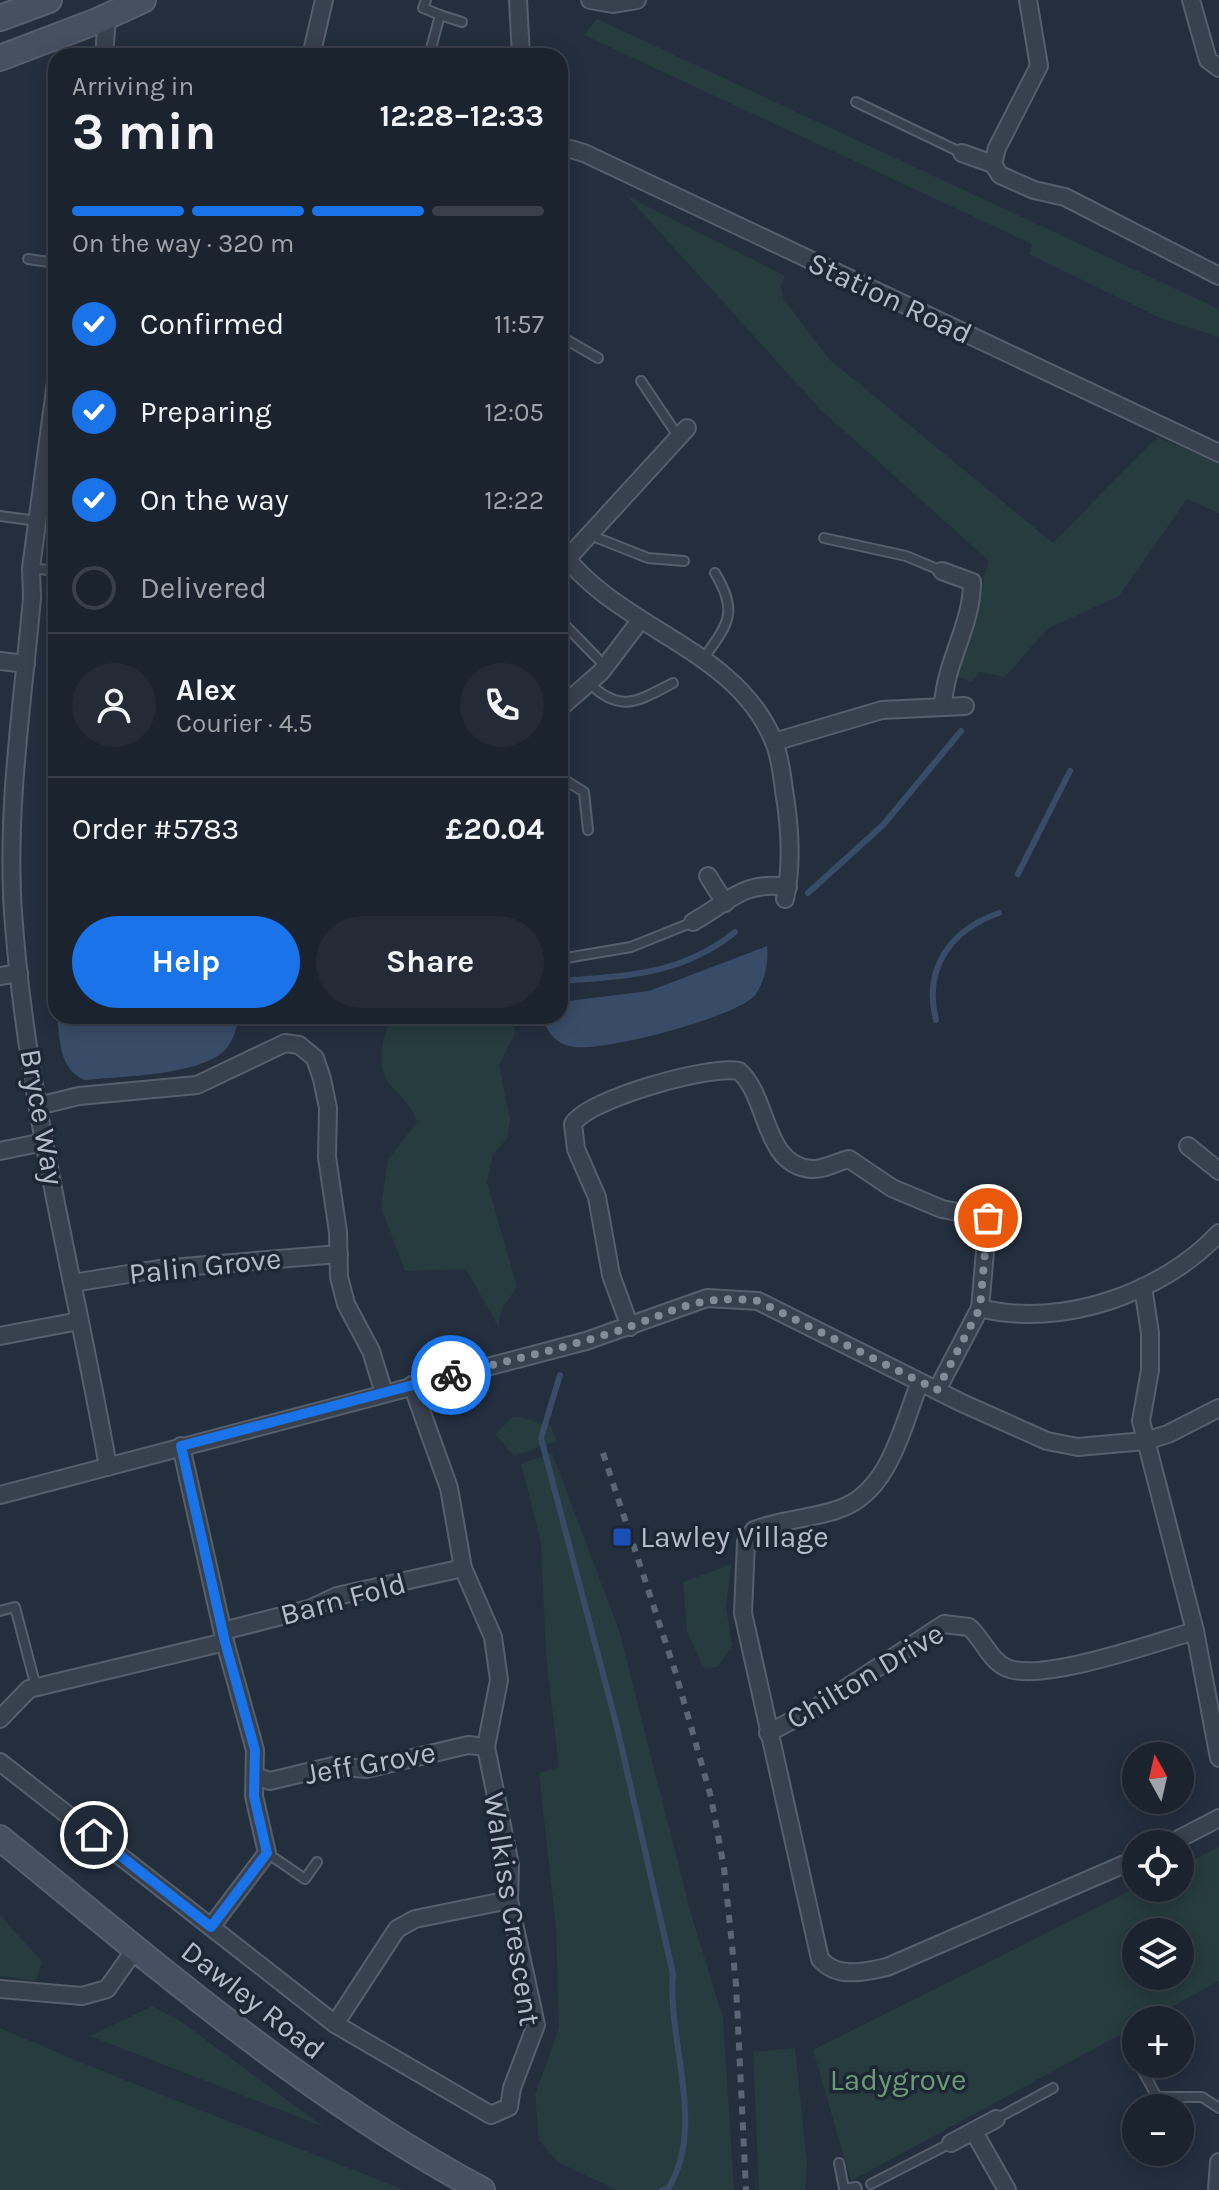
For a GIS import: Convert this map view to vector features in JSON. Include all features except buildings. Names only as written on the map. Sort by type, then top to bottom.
[{"type":"street","points":[[0,18],[49,0]]},
{"type":"street","points":[[0,58],[107,9],[143,0]]},
{"type":"street","points":[[313,48],[324,0]]},
{"type":"street","points":[[518,0],[521,48]]},
{"type":"street","points":[[590,0],[613,4],[637,0]]},
{"type":"street","points":[[993,164],[997,148],[1039,66],[1028,0]]},
{"type":"street","points":[[1191,0],[1208,60],[1219,68]]},
{"type":"street","points":[[105,48],[107,9]]},
{"type":"street","name":"Station Road","points":[[568,148],[584,153],[1219,453]]},
{"type":"street","points":[[962,153],[993,164],[1000,175],[1034,190],[1065,197],[1219,276]]},
{"type":"street","points":[[568,552],[590,535],[683,432]]},
{"type":"street","name":"Bryce Way","points":[[48,441],[31,568],[26,664],[6,836],[19,973],[38,1106],[108,1467]]},
{"type":"street","points":[[568,559],[603,595],[639,622],[703,659],[731,680],[774,742],[789,818],[786,893],[763,883],[693,922]]},
{"type":"street","points":[[942,571],[972,582],[972,606],[944,679],[943,706]]},
{"type":"street","points":[[568,701],[606,667],[639,622]]},
{"type":"street","points":[[0,661],[26,664]]},
{"type":"street","points":[[774,742],[882,710],[965,706]]},
{"type":"street","points":[[708,876],[725,903]]},
{"type":"street","points":[[0,976],[19,973]]},
{"type":"street","points":[[38,1106],[79,1096],[147,1093],[197,1085],[249,1063],[269,1049],[285,1043],[299,1045],[315,1058],[328,1108],[327,1157],[339,1277],[346,1304],[371,1351],[384,1393]]},
{"type":"street","points":[[630,1327],[611,1275],[597,1197],[576,1149],[573,1124],[588,1109],[718,1069],[739,1071],[748,1078],[781,1154],[791,1162],[811,1169],[849,1159],[892,1188],[942,1209],[988,1218],[980,1308],[937,1390]]},
{"type":"street","points":[[0,1151],[44,1142]]},
{"type":"street","points":[[1188,1146],[1219,1171]]},
{"type":"street","points":[[980,1308],[1004,1315],[1059,1312],[1143,1287],[1197,1256],[1219,1233]]},
{"type":"street","name":"Palin Grove","points":[[73,1283],[159,1269],[339,1254]]},
{"type":"street","points":[[1143,1287],[1150,1333],[1150,1370],[1141,1421],[1195,1631],[1219,1758]]},
{"type":"street","points":[[0,1495],[630,1327],[707,1298],[758,1301],[1047,1441],[1078,1447],[1145,1441],[1168,1434],[1219,1408]]},
{"type":"street","points":[[0,1336],[79,1321]]},
{"type":"street","name":"Chilton Drive","points":[[920,1382],[882,1476],[870,1491],[838,1509],[754,1530],[746,1542],[743,1613],[768,1733],[814,1709],[944,1624],[969,1627],[997,1661],[1006,1668],[1025,1672],[1072,1666],[1195,1631]]},
{"type":"street","name":"Walkiss Crescent","points":[[0,1762],[335,2024],[491,2115],[509,2107],[512,2088],[536,2025],[509,1900],[510,1865],[486,1747],[499,1680],[493,1637],[463,1568],[449,1488],[412,1385]]},
{"type":"street","points":[[181,1446],[224,1636],[255,1750],[254,1796],[267,1853],[211,1927]]},
{"type":"street","name":"Barn Fold","points":[[224,1636],[309,1609],[337,1596],[463,1568]]},
{"type":"street","points":[[0,1719],[18,1697],[36,1687],[224,1636]]},
{"type":"street","points":[[768,1733],[802,1869],[815,1945],[820,1959],[836,1970],[851,1973],[887,1967],[1122,1865]]},
{"type":"street","name":"Jeff Grove","points":[[255,1776],[270,1781],[333,1766],[366,1769],[468,1745],[486,1747]]},
{"type":"street","points":[[1194,1831],[1219,1818]]},
{"type":"street","name":"Dawley Road","points":[[0,1838],[253,2042],[367,2124],[482,2190]]},
{"type":"street","points":[[335,2024],[397,1929],[415,1919],[509,1900]]},
{"type":"street","points":[[0,1989],[82,1996],[107,1989],[136,1948]]},
{"type":"street","points":[[951,2143],[996,2119]]},
{"type":"street","points":[[974,2132],[1007,2190]]},
{"type":"street","points":[[1217,2190],[1219,2162]]},
{"type":"lane","points":[[426,0],[423,8],[462,22]]},
{"type":"lane","points":[[431,48],[440,15]]},
{"type":"lane","points":[[856,102],[962,153]]},
{"type":"lane","points":[[28,259],[48,262]]},
{"type":"lane","points":[[568,341],[598,358]]},
{"type":"lane","points":[[641,381],[683,432]]},
{"type":"lane","points":[[0,516],[37,521]]},
{"type":"lane","points":[[590,535],[648,558],[684,561]]},
{"type":"lane","points":[[824,538],[906,556],[942,571]]},
{"type":"lane","points":[[31,568],[48,570]]},
{"type":"lane","points":[[703,659],[725,628],[730,612],[729,596],[715,573]]},
{"type":"lane","points":[[568,628],[606,667]]},
{"type":"lane","points":[[589,682],[604,697],[623,703],[644,698],[673,683]]},
{"type":"lane","points":[[568,782],[584,792],[588,830]]},
{"type":"lane","points":[[568,958],[631,947],[693,922]]},
{"type":"lane","points":[[0,1611],[15,1607],[36,1687]]},
{"type":"lane","points":[[267,1853],[305,1879],[317,1862]]},
{"type":"lane","points":[[1147,2078],[1157,2097],[1202,2097],[1219,2108]]},
{"type":"lane","points":[[996,2119],[1053,2088]]},
{"type":"lane","points":[[871,2184],[951,2143]]},
{"type":"lane","points":[[839,2163],[844,2189],[856,2187],[857,2190]]},
{"type":"green space","points":[[597,19],[1219,309],[1219,337],[1160,318],[1029,254],[1032,244],[584,35]]},
{"type":"green space","points":[[627,196],[785,276],[781,285],[783,298],[829,359],[1053,543],[1157,437],[1219,463],[1219,513],[1187,499],[1119,596],[1047,629],[1005,677],[979,672],[972,682],[955,675],[989,561],[821,410]]},
{"type":"green space","points":[[387,1024],[513,1024],[515,1033],[499,1065],[510,1120],[507,1139],[493,1154],[487,1182],[517,1287],[503,1307],[498,1326],[466,1269],[405,1271],[381,1207],[388,1160],[417,1122],[384,1075],[382,1049]]},
{"type":"green space","points":[[514,1416],[550,1425],[557,1441],[514,1456],[495,1434]]},
{"type":"green space","points":[[552,1453],[620,1633],[690,1911],[723,2018],[734,2190],[616,2190],[558,2162],[539,2140],[535,2095],[559,2028],[556,1928],[539,1773],[559,1767],[546,1655],[541,1542],[521,1464]]},
{"type":"green space","points":[[731,1564],[726,1607],[732,1645],[718,1667],[704,1668],[687,1632],[683,1582]]},
{"type":"green space","name":"Ladygrove","points":[[1219,1847],[1219,1981],[1173,2006],[1122,2006],[1122,2034],[851,2181],[813,2050],[1122,1895],[1122,1902],[1194,1902],[1194,1859]]},
{"type":"green space","points":[[0,1915],[42,1962],[36,1981],[0,1976]]},
{"type":"green space","points":[[152,2006],[180,2021],[324,2127],[90,2036]]},
{"type":"green space","points":[[0,2028],[151,2091],[404,2190],[0,2190]]},
{"type":"green space","points":[[795,2048],[807,2163],[805,2190],[759,2190],[753,2052]]},
{"type":"water","points":[[767,946],[766,971],[756,994],[725,1013],[667,1032],[584,1047],[558,1041],[545,1024],[568,1024],[568,1001],[649,991]]},
{"type":"water","points":[[58,1024],[237,1024],[230,1044],[212,1059],[196,1066],[158,1073],[85,1080],[70,1069],[60,1044]]},
{"type":"waterway","points":[[808,893],[883,825],[961,731]]},
{"type":"waterway","points":[[1018,874],[1070,771]]},
{"type":"waterway","points":[[936,1020],[933,984],[944,954],[967,930],[999,913]]},
{"type":"waterway","points":[[568,980],[630,975],[674,965],[695,957],[735,932]]},
{"type":"waterway","points":[[560,1375],[541,1438],[617,1727],[673,1974],[675,2028],[685,2111],[684,2138],[679,2164],[668,2189],[662,2190]]},
{"type":"railway","points":[[603,1453],[676,1674],[711,1797],[724,1868],[736,1984],[746,2190]]},
{"type":"way so far","points":[[451,1375],[586,1341],[707,1298],[730,1297],[758,1301],[937,1390],[980,1308],[986,1279],[988,1218]]},
{"type":"place","name":"Lawley Village","points":[[622,1537]]},
{"type":"route","points":[[94,1835],[211,1927],[267,1853],[254,1796],[255,1750],[225,1642],[210,1564],[181,1446],[451,1375]]}]
